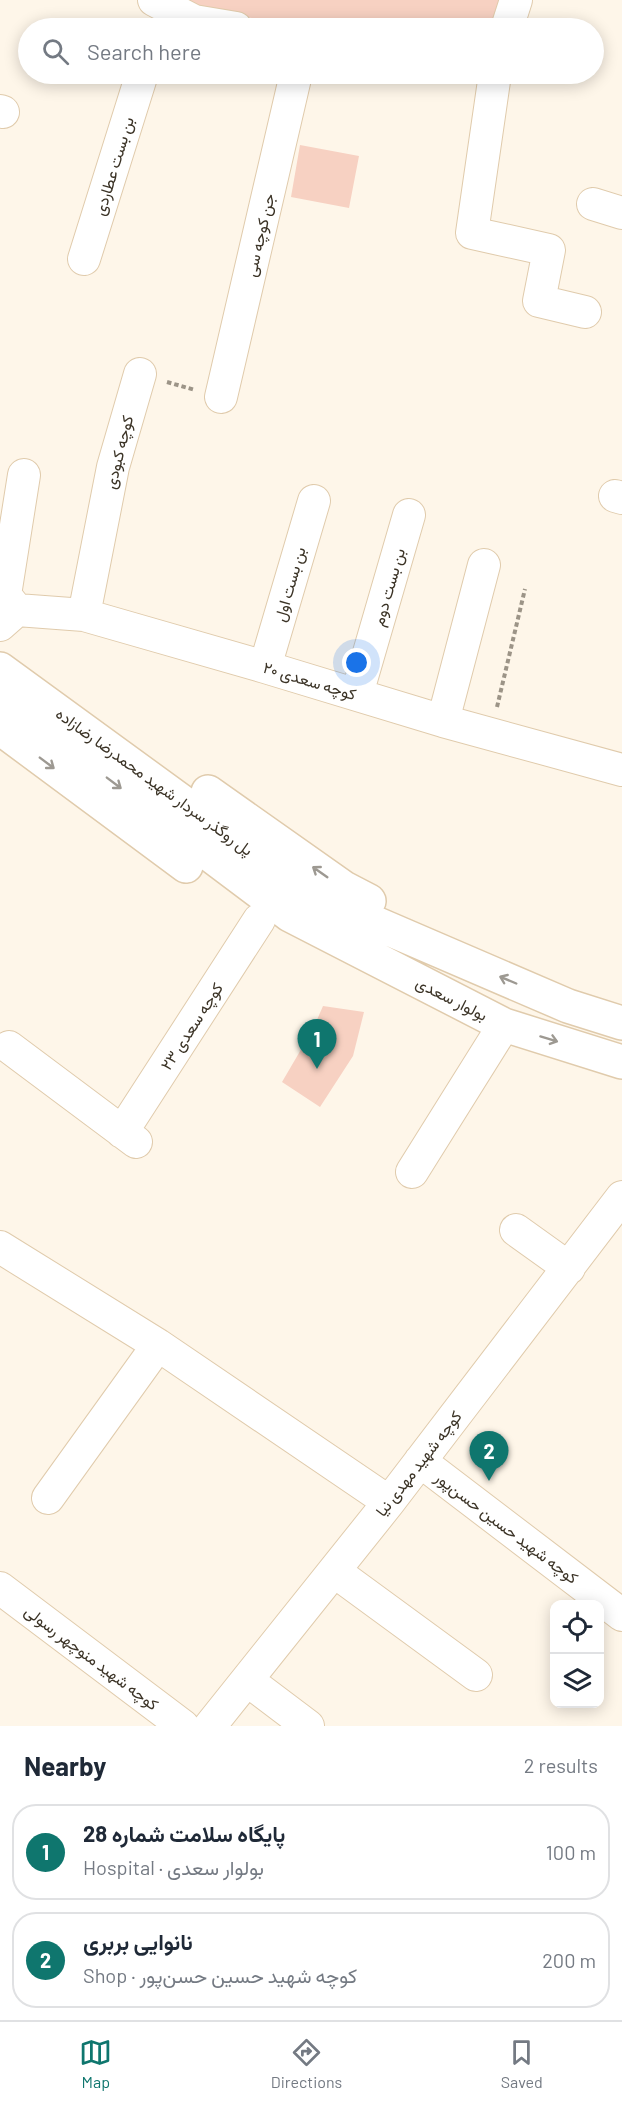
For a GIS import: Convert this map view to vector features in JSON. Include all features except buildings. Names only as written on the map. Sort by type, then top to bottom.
[{"type":"main road","points":[[0,646],[344,888],[390,912],[458,959]]},
{"type":"main road","name":"پل روگذر سردار شهید محمدرضا رضازاده","points":[[0,669],[286,910]]},
{"type":"main road","name":"پل روگذر سردار شهید محمدرضا رضازاده","points":[[0,697],[286,910]]},
{"type":"main road","points":[[0,728],[286,910],[458,959],[568,1006],[622,1023]]},
{"type":"main road","name":"بولوار سعدی","points":[[286,910],[443,995],[504,1025],[622,1062]]},
{"type":"street","points":[[510,18],[516,0]]},
{"type":"street","points":[[158,11],[183,18]]},
{"type":"street","name":"بن بست عطاردی","points":[[84,260],[139,84]]},
{"type":"street","name":"جن کوچه سی","points":[[221,397],[294,84]]},
{"type":"street","points":[[494,84],[472,233],[549,250],[539,301],[585,312]]},
{"type":"street","name":"کوچه کبودی","points":[[84,615],[112,467],[140,374]]},
{"type":"street","points":[[9,618],[5,595],[24,475]]},
{"type":"street","name":"بن بست اول","points":[[265,667],[314,501]]},
{"type":"street","name":"بن بست دوم","points":[[357,694],[410,514]]},
{"type":"street","points":[[443,721],[484,565]]},
{"type":"street","name":"کوچه سعدی ۲۰","points":[[9,618],[84,615],[443,721],[622,770]]},
{"type":"street","name":"کوچه سعدی ۲۳","points":[[9,1047],[129,1137],[286,910]]},
{"type":"street","points":[[412,1172],[504,1025]]},
{"type":"street","name":"کوچه شهید مهدی نیا","points":[[210,1726],[389,1502],[622,1197]]},
{"type":"street","points":[[516,1230],[568,1268]]},
{"type":"street","points":[[0,1247],[158,1345],[389,1502]]},
{"type":"street","points":[[48,1498],[158,1345]]},
{"type":"street","name":"کوچه شهید حسین حسن‌پور","points":[[420,1461],[622,1615]]},
{"type":"street","points":[[334,1571],[476,1675]]},
{"type":"street","name":"کوچه شهید منوچهر رسولی","points":[[0,1588],[183,1726]]},
{"type":"street","points":[[247,1680],[308,1726]]},
{"type":"path","points":[[140,374],[221,397]]},
{"type":"path","points":[[490,734],[525,589]]},
{"type":"place","name":"پایگاه سلامت شماره 28","points":[[317,1069]]},
{"type":"place","name":"نانوایی بربری","points":[[489,1481]]}]
